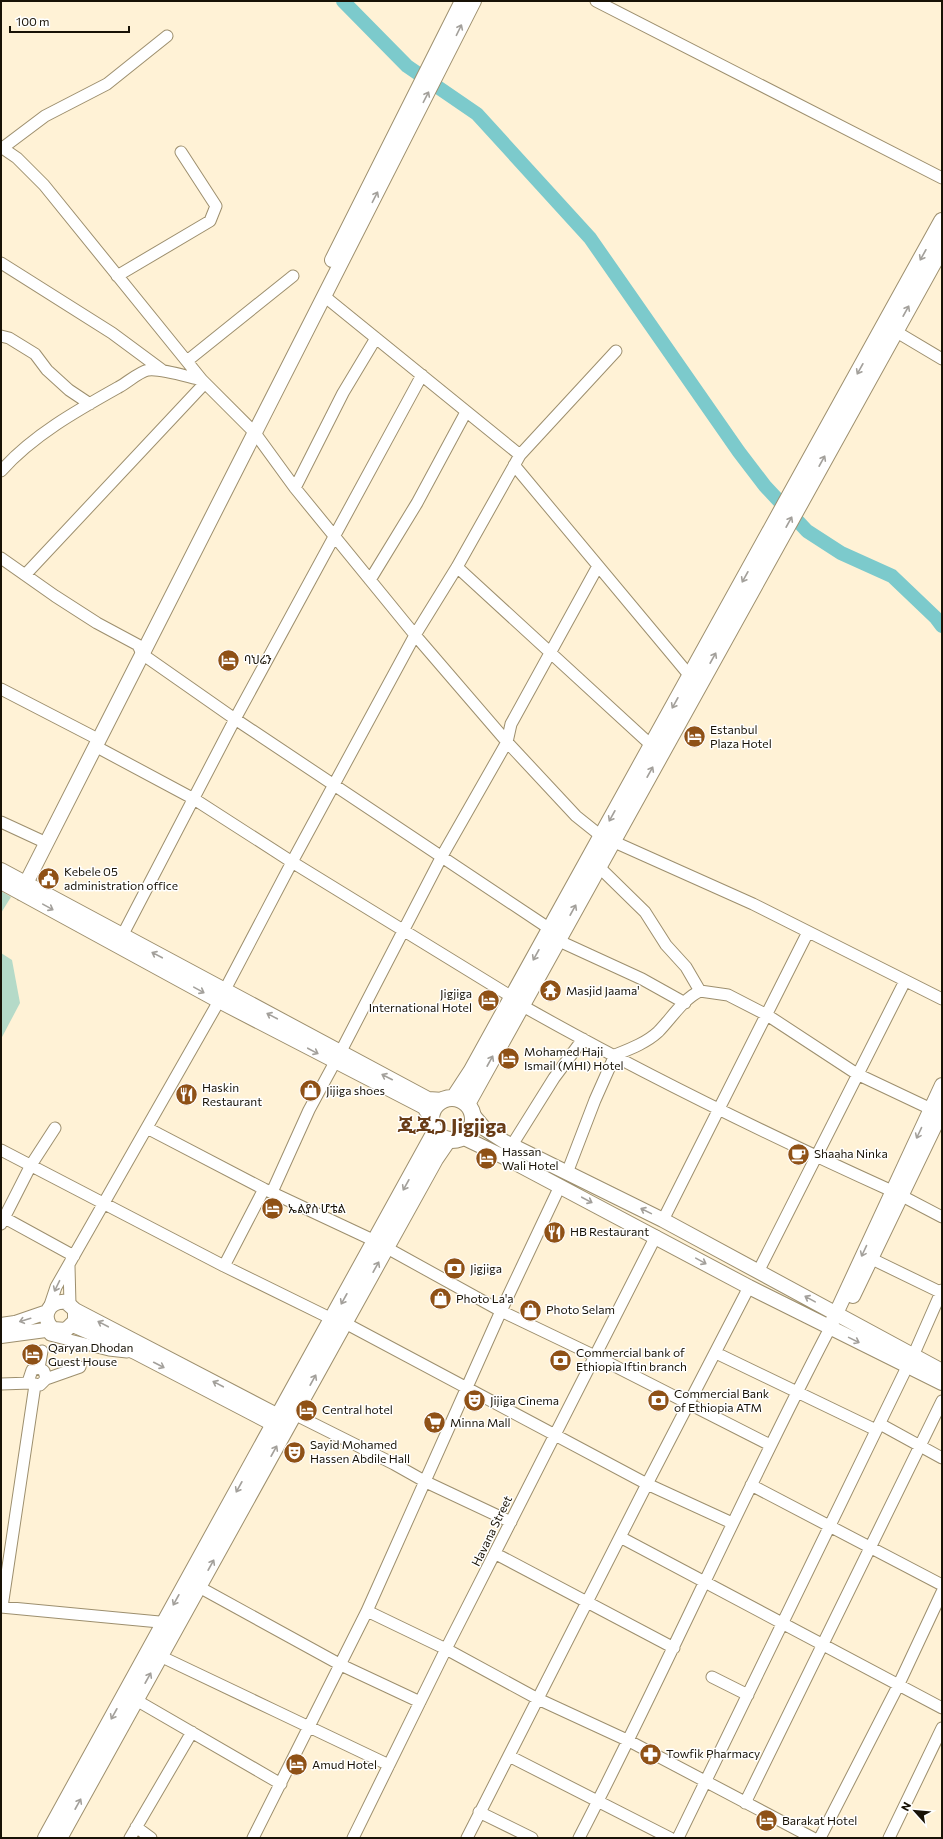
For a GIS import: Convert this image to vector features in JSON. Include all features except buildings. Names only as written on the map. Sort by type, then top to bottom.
[{"type":"highway","points":[[460,1104],[769,546],[942,221]]},
{"type":"highway","points":[[798,492],[895,331],[942,247]]},
{"type":"highway","points":[[553,934],[598,866],[606,839],[651,746],[690,676],[769,546]]},
{"type":"highway","points":[[59,1838],[160,1656],[172,1623],[199,1587],[338,1321],[444,1132],[436,1105],[460,1104]]},
{"type":"highway","points":[[444,1132],[472,1126],[460,1104]]},
{"type":"highway","points":[[46,1838],[172,1623],[284,1422]]},
{"type":"main road","points":[[440,57],[462,1]]},
{"type":"main road","points":[[19,886],[94,741],[440,57],[474,1]]},
{"type":"main road","points":[[251,430],[324,296],[403,130]]},
{"type":"main road","points":[[19,886],[40,840],[94,741]]},
{"type":"main road","points":[[1,870],[19,886],[337,1058],[424,1107],[444,1132],[478,1143],[656,1236],[749,1287],[830,1328],[911,1361],[942,1371]]},
{"type":"main road","points":[[1,882],[19,886],[122,936],[222,996]]},
{"type":"main road","points":[[337,1058],[428,1098],[460,1104],[485,1130],[567,1173],[664,1220],[759,1270],[839,1315],[911,1361],[942,1383]]},
{"type":"main road","points":[[839,1315],[897,1193],[939,1112],[942,1085]]},
{"type":"main road","points":[[830,1328],[872,1259],[897,1193]]},
{"type":"main road","points":[[1,1325],[15,1323],[48,1310],[57,1302],[66,1302],[72,1308],[284,1422]]},
{"type":"main road","points":[[1,1336],[53,1329],[66,1330],[74,1325],[76,1318],[72,1308]]},
{"type":"main road","points":[[48,1310],[47,1322],[53,1329]]},
{"type":"main road","points":[[74,1325],[284,1422]]},
{"type":"street","points":[[596,1],[942,178]]},
{"type":"street","points":[[167,36],[107,84],[45,116],[1,148],[17,158],[44,185],[203,382],[251,430],[295,488],[415,635],[507,742],[576,816],[606,839],[753,904],[942,999]]},
{"type":"street","points":[[117,276],[210,222],[216,206],[181,152]]},
{"type":"street","points":[[1,263],[112,333],[162,370]]},
{"type":"street","points":[[187,362],[293,276]]},
{"type":"street","points":[[324,296],[466,412],[517,460],[598,566],[690,676]]},
{"type":"street","points":[[895,331],[942,359]]},
{"type":"street","points":[[1,336],[9,338],[35,354],[47,370],[69,390],[90,404]]},
{"type":"street","points":[[295,488],[343,393],[376,338]]},
{"type":"street","points":[[48,1310],[56,1287],[222,996],[292,862],[415,635],[457,567],[517,460],[616,351]]},
{"type":"street","points":[[1,471],[11,459],[39,437],[90,404],[148,370],[162,370],[203,382]]},
{"type":"street","points":[[122,936],[235,719],[422,376]]},
{"type":"street","points":[[25,576],[203,382]]},
{"type":"street","points":[[370,580],[417,503],[466,412]]},
{"type":"street","points":[[1,454],[11,459]]},
{"type":"street","points":[[1,558],[25,576],[140,650],[235,719],[442,856],[553,934],[642,979],[685,1003]]},
{"type":"street","points":[[224,1266],[268,1191],[308,1110],[404,931],[442,856],[507,742],[511,724],[550,650],[598,566]]},
{"type":"street","points":[[457,567],[550,650],[651,746]]},
{"type":"street","points":[[1,689],[194,799],[292,862],[517,1001],[583,1039],[720,1109],[942,1216]]},
{"type":"street","points":[[1,822],[40,840]]},
{"type":"street","points":[[598,866],[645,912],[666,944],[686,967],[700,991]]},
{"type":"street","points":[[664,1220],[808,932]]},
{"type":"street","points":[[759,1270],[905,981]]},
{"type":"street","points":[[567,1173],[595,1100],[615,1055],[647,1040],[657,1033],[685,1003],[700,991],[728,996],[767,1015],[857,1074],[939,1112]]},
{"type":"street","points":[[512,1145],[554,1078],[583,1039]]},
{"type":"street","points":[[55,1128],[31,1165],[2,1219],[74,1256]]},
{"type":"street","points":[[147,1128],[268,1191],[381,1245],[501,1311],[595,1356],[770,1445]]},
{"type":"street","points":[[1,1150],[224,1266],[338,1321],[646,1484],[732,1523]]},
{"type":"street","points":[[253,1838],[367,1611],[426,1482],[501,1311],[560,1186]]},
{"type":"street","name":"Havana Street","points":[[353,1838],[446,1649],[496,1554],[656,1236]]},
{"type":"street","points":[[678,1838],[829,1526],[911,1361],[942,1292],[872,1259]]},
{"type":"street","points":[[69,1266],[72,1308]]},
{"type":"street","points":[[467,1838],[646,1484],[749,1287]]},
{"type":"street","points":[[579,1838],[629,1741],[770,1445],[830,1328]]},
{"type":"street","points":[[32,1332],[60,1336],[109,1350],[135,1352]]},
{"type":"street","points":[[39,1368],[42,1351]]},
{"type":"street","points":[[716,1352],[797,1391],[920,1446],[942,1458]]},
{"type":"street","points":[[1,1384],[44,1383],[46,1379],[80,1367]]},
{"type":"street","points":[[46,1379],[44,1371],[39,1368],[32,1370],[29,1374],[33,1384],[1,1607],[172,1623]]},
{"type":"street","points":[[745,1803],[942,1401]]},
{"type":"street","points":[[284,1422],[394,1464],[426,1482],[511,1522]]},
{"type":"street","points":[[751,1485],[942,1585]]},
{"type":"street","points":[[620,1537],[703,1583],[783,1623],[898,1686],[942,1708]]},
{"type":"street","points":[[496,1554],[674,1648]]},
{"type":"street","points":[[199,1587],[341,1665],[420,1702]]},
{"type":"street","points":[[820,1838],[898,1686],[942,1592]]},
{"type":"street","points":[[367,1611],[446,1649],[538,1699],[629,1741],[813,1838]]},
{"type":"street","points":[[160,1656],[282,1712],[309,1728],[389,1765]]},
{"type":"street","points":[[712,1677],[748,1695]]},
{"type":"street","points":[[136,1700],[281,1784]]},
{"type":"street","points":[[889,1838],[942,1728]]},
{"type":"street","points":[[130,1838],[192,1732]]},
{"type":"street","points":[[509,1756],[670,1838]]},
{"type":"street","points":[[479,1812],[532,1838]]},
{"type":"street","points":[[136,1827],[151,1838]]},
{"type":"green space","points":[[1,891],[11,897],[1,913]]},
{"type":"green space","points":[[1,953],[12,960],[20,1003],[1,1039]]},
{"type":"waterway","points":[[343,1],[407,66],[477,114],[590,238],[739,452],[765,486],[807,531],[841,553],[892,576],[936,618],[942,626]]},
{"type":"place","name":"ባህሬን","points":[[228,660]]},
{"type":"place","name":"Estanbul Plaza Hotel","points":[[694,737]]},
{"type":"place","name":"Kebele 05 administration office","points":[[49,879]]},
{"type":"place","name":"Masjid Jaama'","points":[[550,991]]},
{"type":"place","name":"Jigjiga International Hotel","points":[[488,1001]]},
{"type":"place","name":"Mohamed Haji Ismail (MHI) Hotel","points":[[509,1059]]},
{"type":"place","name":"Jijiga shoes","points":[[311,1091]]},
{"type":"place","name":"Haskin Restaurant","points":[[186,1095]]},
{"type":"place","name":"Shaaha Ninka","points":[[798,1154]]},
{"type":"place","name":"Hassan Wali Hotel","points":[[487,1159]]},
{"type":"place","name":"ኤልያስ ሆቴል","points":[[273,1209]]},
{"type":"place","name":"HB Restaurant","points":[[555,1232]]},
{"type":"place","name":"Jigjiga","points":[[454,1269]]},
{"type":"place","name":"Photo La'a","points":[[440,1299]]},
{"type":"place","name":"Photo Selam","points":[[530,1310]]},
{"type":"place","name":"Qaryan Dhodan Guest House","points":[[32,1355]]},
{"type":"place","name":"Commercial bank of Ethiopia Iftin branch","points":[[561,1360]]},
{"type":"place","name":"Jijiga Cinema","points":[[475,1401]]},
{"type":"place","name":"Commercial Bank of Ethiopia ATM","points":[[659,1401]]},
{"type":"place","name":"Central hotel","points":[[306,1410]]},
{"type":"place","name":"Minna Mall","points":[[434,1423]]},
{"type":"place","name":"Sayid Mohamed Hassen Abdile Hall","points":[[295,1452]]},
{"type":"place","name":"Towfik Pharmacy","points":[[650,1754]]},
{"type":"place","name":"Amud Hotel","points":[[297,1765]]},
{"type":"place","name":"Barakat Hotel","points":[[767,1821]]},
{"type":"district","name":"ጂጂጋ Jigjiga","points":[[452,1126]]}]
